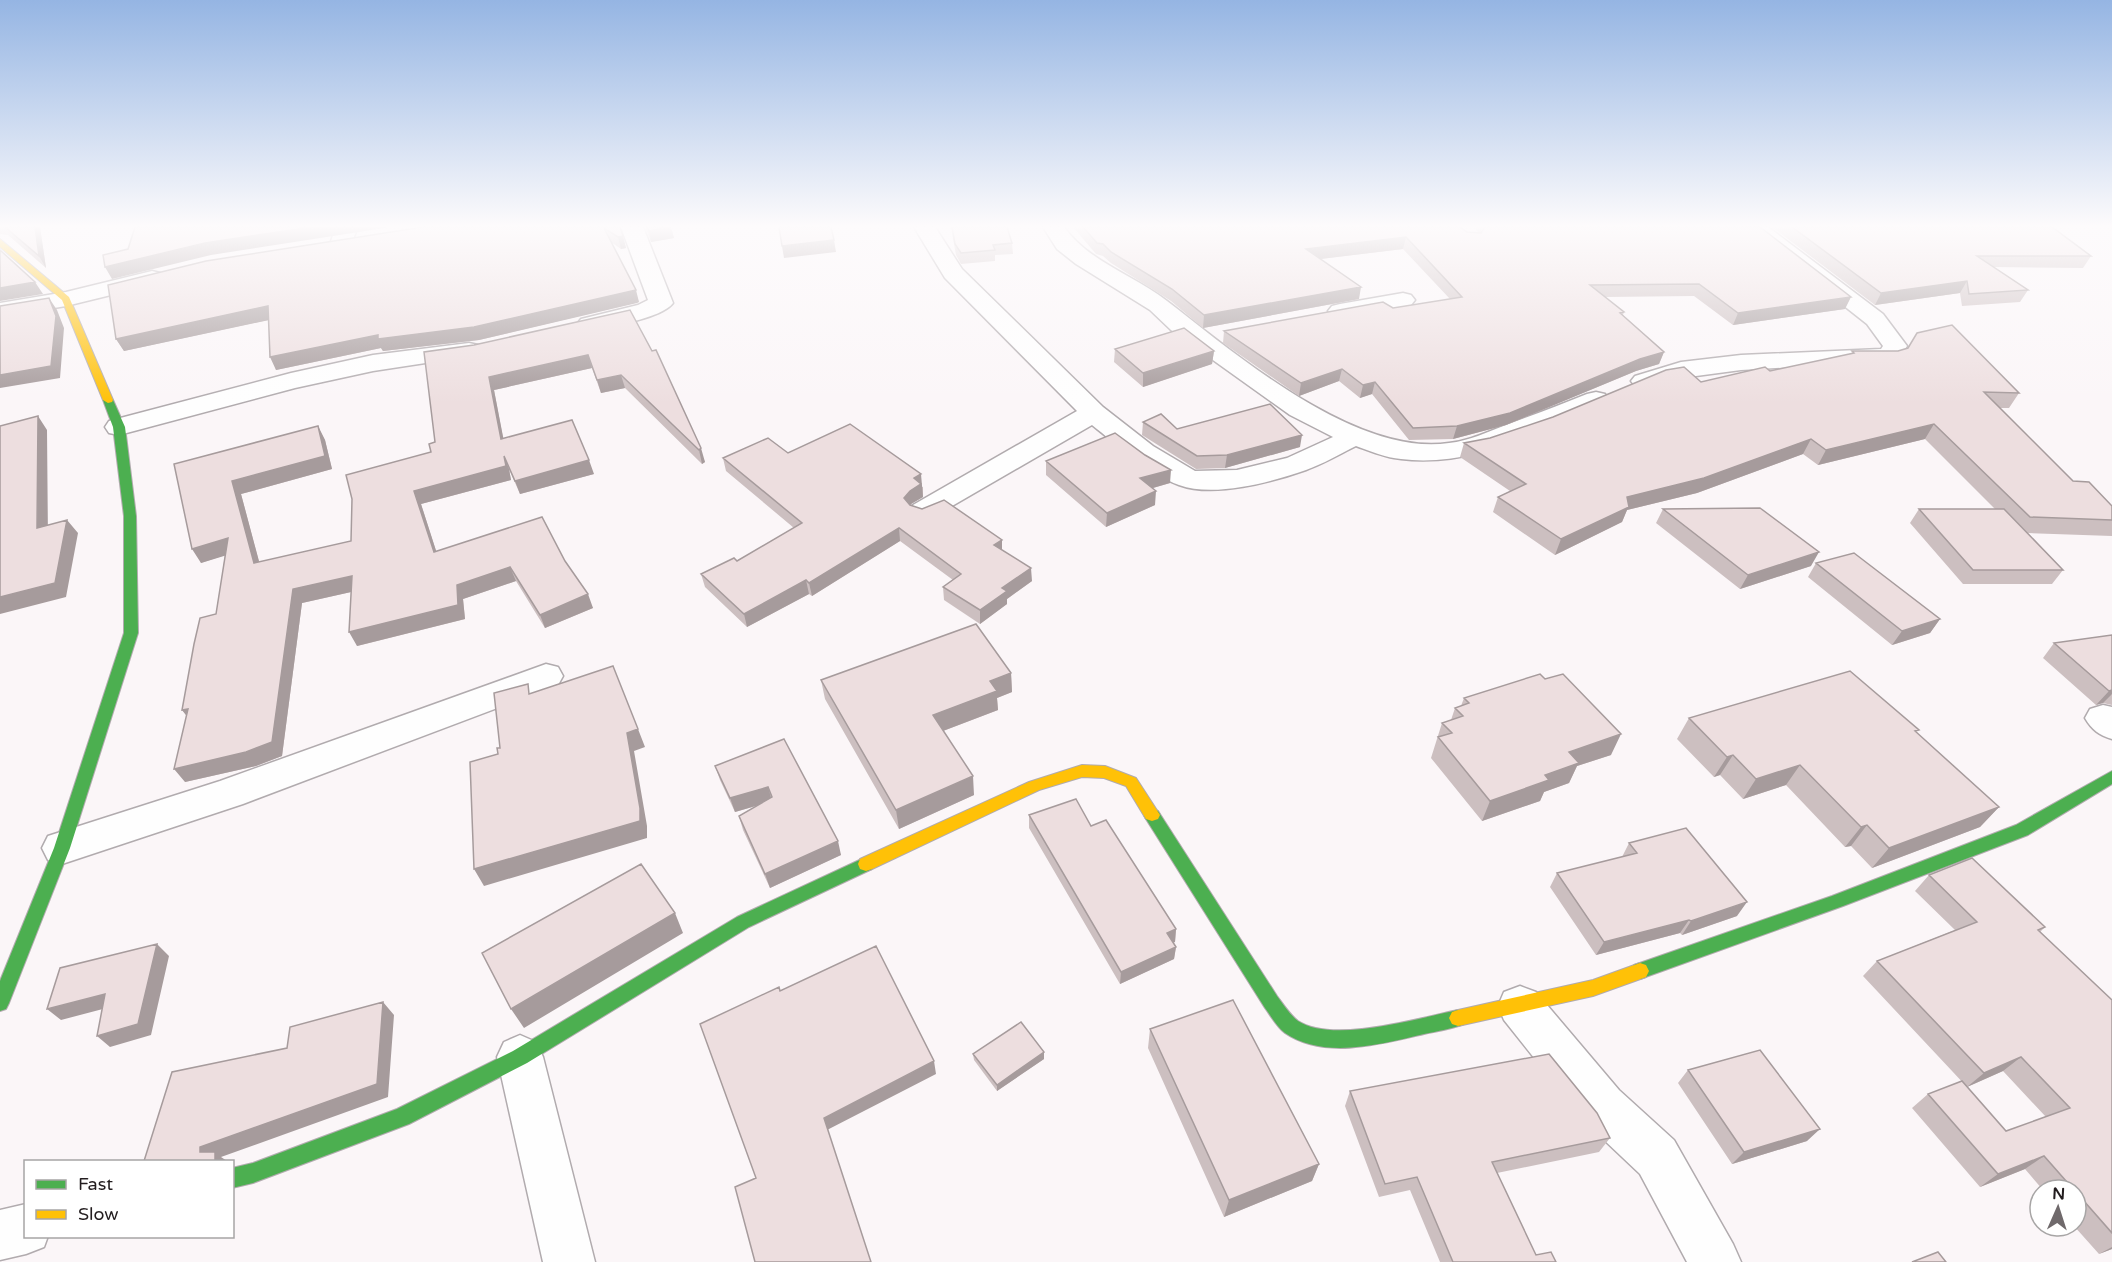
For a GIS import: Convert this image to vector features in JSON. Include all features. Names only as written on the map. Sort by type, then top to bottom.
[{"type":"street","points":[[0,1004],[62,848],[131,633],[130,516],[119,427],[66,299],[51,286]]},
{"type":"street","points":[[0,310],[66,299],[121,286]]},
{"type":"street","points":[[563,330],[646,310],[661,303],[654,286]]},
{"type":"street","points":[[966,286],[1094,413],[1152,457],[1188,479],[1208,482],[1237,479],[1297,464],[1354,437]]},
{"type":"street","points":[[1127,286],[1158,305],[1197,338],[1299,409],[1354,437],[1400,451],[1448,452],[1481,444],[1657,375],[1747,362],[1821,357],[1889,356],[1894,346],[1875,319],[1831,286]]},
{"type":"street","points":[[1323,315],[1403,300]]},
{"type":"street","points":[[1197,338],[1231,332]]},
{"type":"street","points":[[119,427],[291,381],[373,363],[489,347]]},
{"type":"street","points":[[923,511],[1094,413]]},
{"type":"street","points":[[62,848],[230,793],[546,676]]},
{"type":"street","points":[[234,1178],[253,1173],[402,1117],[520,1057],[743,922],[1034,786],[1079,770],[1111,772],[1131,782],[1271,1002],[1292,1027],[1321,1038],[1343,1040],[1520,1006],[1593,988],[1837,901],[2022,830],[2112,777]]},
{"type":"street","points":[[1520,1006],[1602,1106],[1657,1157],[1715,1262]]},
{"type":"street","points":[[520,1057],[569,1262]]},
{"type":"street","points":[[0,1235],[24,1229]]},
{"type":"building","points":[[108,286],[634,286],[636,290],[474,327],[378,339],[378,335],[270,357],[268,306],[116,339]]},
{"type":"building","points":[[1167,286],[1361,287],[1204,315]]},
{"type":"building","points":[[1452,286],[1591,286],[1624,312],[1620,313],[1664,352],[1640,359],[1510,413],[1457,426],[1413,428],[1375,382],[1363,385],[1342,369],[1301,383],[1224,331],[1383,302],[1393,308],[1462,297]]},
{"type":"building","points":[[1702,286],[1837,286],[1851,297],[1738,313]]},
{"type":"building","points":[[1871,286],[1932,286],[1881,293]]},
{"type":"building","points":[[1968,286],[2022,286],[2028,290],[1969,294]]},
{"type":"building","points":[[49,298],[56,316],[51,366],[0,375],[0,306]]},
{"type":"building","points":[[630,310],[652,351],[656,350],[701,448],[699,450],[621,375],[597,380],[588,355],[489,377],[501,439],[572,420],[589,460],[515,481],[504,456],[506,466],[414,491],[434,552],[542,517],[565,561],[588,594],[540,615],[510,567],[457,585],[458,605],[349,632],[352,576],[293,589],[272,742],[246,752],[174,769],[188,709],[182,710],[200,618],[216,614],[228,538],[192,549],[174,464],[318,426],[325,456],[232,481],[254,563],[351,541],[352,499],[346,475],[431,452],[429,444],[435,442],[424,352],[474,345]]},
{"type":"building","points":[[1952,325],[2019,393],[1984,392],[2073,481],[2089,482],[2112,506],[2112,520],[2030,517],[1934,424],[1826,450],[1811,439],[1704,478],[1627,497],[1629,507],[1561,539],[1498,497],[1526,484],[1464,443],[1490,438],[1553,417],[1666,370],[1684,367],[1701,382],[1765,367],[1770,371],[1854,353],[1852,351],[1898,351],[1908,348],[1917,333]]},
{"type":"building","points":[[1184,328],[1214,351],[1143,373],[1115,349]]},
{"type":"building","points":[[1270,404],[1302,435],[1227,455],[1197,456],[1143,422],[1161,414],[1177,429]]},
{"type":"building","points":[[38,416],[37,528],[67,520],[55,583],[0,597],[0,426]]},
{"type":"building","points":[[850,424],[921,474],[914,478],[921,484],[904,498],[910,505],[922,509],[944,500],[1002,540],[994,545],[1031,568],[1002,588],[1007,591],[980,610],[943,587],[961,574],[899,528],[809,583],[806,580],[744,614],[701,574],[734,558],[737,561],[802,523],[723,458],[768,438],[788,453]]},
{"type":"building","points":[[1115,433],[1145,455],[1171,470],[1140,478],[1156,491],[1107,513],[1046,461]]},
{"type":"building","points":[[1760,508],[1819,552],[1748,575],[1663,509]]},
{"type":"building","points":[[1919,509],[2004,509],[2063,570],[1973,570]]},
{"type":"building","points":[[1854,553],[1940,619],[1902,631],[1816,563]]},
{"type":"building","points":[[976,624],[1011,673],[990,681],[997,691],[933,715],[973,776],[896,810],[821,680]]},
{"type":"building","points":[[2112,635],[2112,690],[2109,691],[2054,643]]},
{"type":"building","points":[[613,666],[638,729],[627,733],[640,808],[640,821],[474,869],[470,762],[498,754],[497,748],[500,748],[494,693],[528,684],[529,694]]},
{"type":"building","points":[[1850,671],[1919,730],[1915,731],[1999,807],[1889,848],[1867,825],[1861,827],[1800,765],[1756,779],[1733,755],[1727,757],[1689,718]]},
{"type":"building","points":[[1540,674],[1545,679],[1563,674],[1621,734],[1569,752],[1579,763],[1545,775],[1549,780],[1490,801],[1438,737],[1452,733],[1442,723],[1463,716],[1455,708],[1469,703],[1464,698]]},
{"type":"building","points":[[784,739],[838,841],[765,874],[739,816],[772,797],[768,787],[730,798],[715,766]]},
{"type":"building","points":[[1076,799],[1091,826],[1106,820],[1176,929],[1167,933],[1176,947],[1121,972],[1029,815]]},
{"type":"building","points":[[1686,828],[1747,902],[1691,921],[1604,942],[1557,873],[1637,853],[1629,843]]},
{"type":"building","points":[[1972,858],[2045,927],[2038,930],[2112,1000],[2112,1233],[2088,1206],[2088,1178],[2063,1178],[2044,1156],[1998,1174],[1928,1094],[1962,1081],[2006,1131],[2070,1108],[2021,1057],[1984,1073],[1877,961],[1977,922],[1929,875]]},
{"type":"building","points":[[641,864],[675,913],[511,1009],[482,953]]},
{"type":"building","points":[[157,944],[138,1024],[97,1036],[105,994],[47,1009],[60,968]]},
{"type":"building","points":[[876,946],[934,1061],[824,1118],[871,1262],[755,1262],[735,1187],[756,1178],[700,1024],[779,987],[780,991]]},
{"type":"building","points":[[1233,1000],[1319,1164],[1229,1200],[1150,1029]]},
{"type":"building","points":[[383,1002],[377,1084],[200,1147],[200,1152],[215,1152],[215,1160],[144,1160],[172,1072],[287,1048],[290,1027]]},
{"type":"building","points":[[1021,1022],[1044,1052],[997,1085],[973,1054]]},
{"type":"building","points":[[1760,1050],[1820,1129],[1744,1152],[1688,1070]]},
{"type":"building","points":[[1549,1054],[1597,1113],[1610,1138],[1492,1162],[1536,1255],[1551,1252],[1556,1262],[1453,1262],[1417,1177],[1385,1184],[1350,1091]]},
{"type":"building","points":[[1938,1252],[1946,1262],[1912,1262]]},
{"type":"traffic: fast","points":[[0,1003],[62,848],[131,633],[130,516],[119,427],[108,400]]},
{"type":"traffic: fast","points":[[1640,971],[1837,901],[2022,830],[2112,777]]},
{"type":"traffic: fast","points":[[1152,815],[1271,1002],[1292,1027],[1308,1035],[1349,1038],[1373,1036],[1458,1018]]},
{"type":"traffic: fast","points":[[234,1178],[253,1173],[402,1117],[520,1057],[743,922],[866,864]]},
{"type":"traffic: slow","points":[[51,286],[66,299],[108,400]]},
{"type":"traffic: slow","points":[[866,864],[1034,786],[1082,771],[1105,772],[1131,782],[1152,815]]},
{"type":"traffic: slow","points":[[1458,1018],[1593,988],[1640,971]]}]
